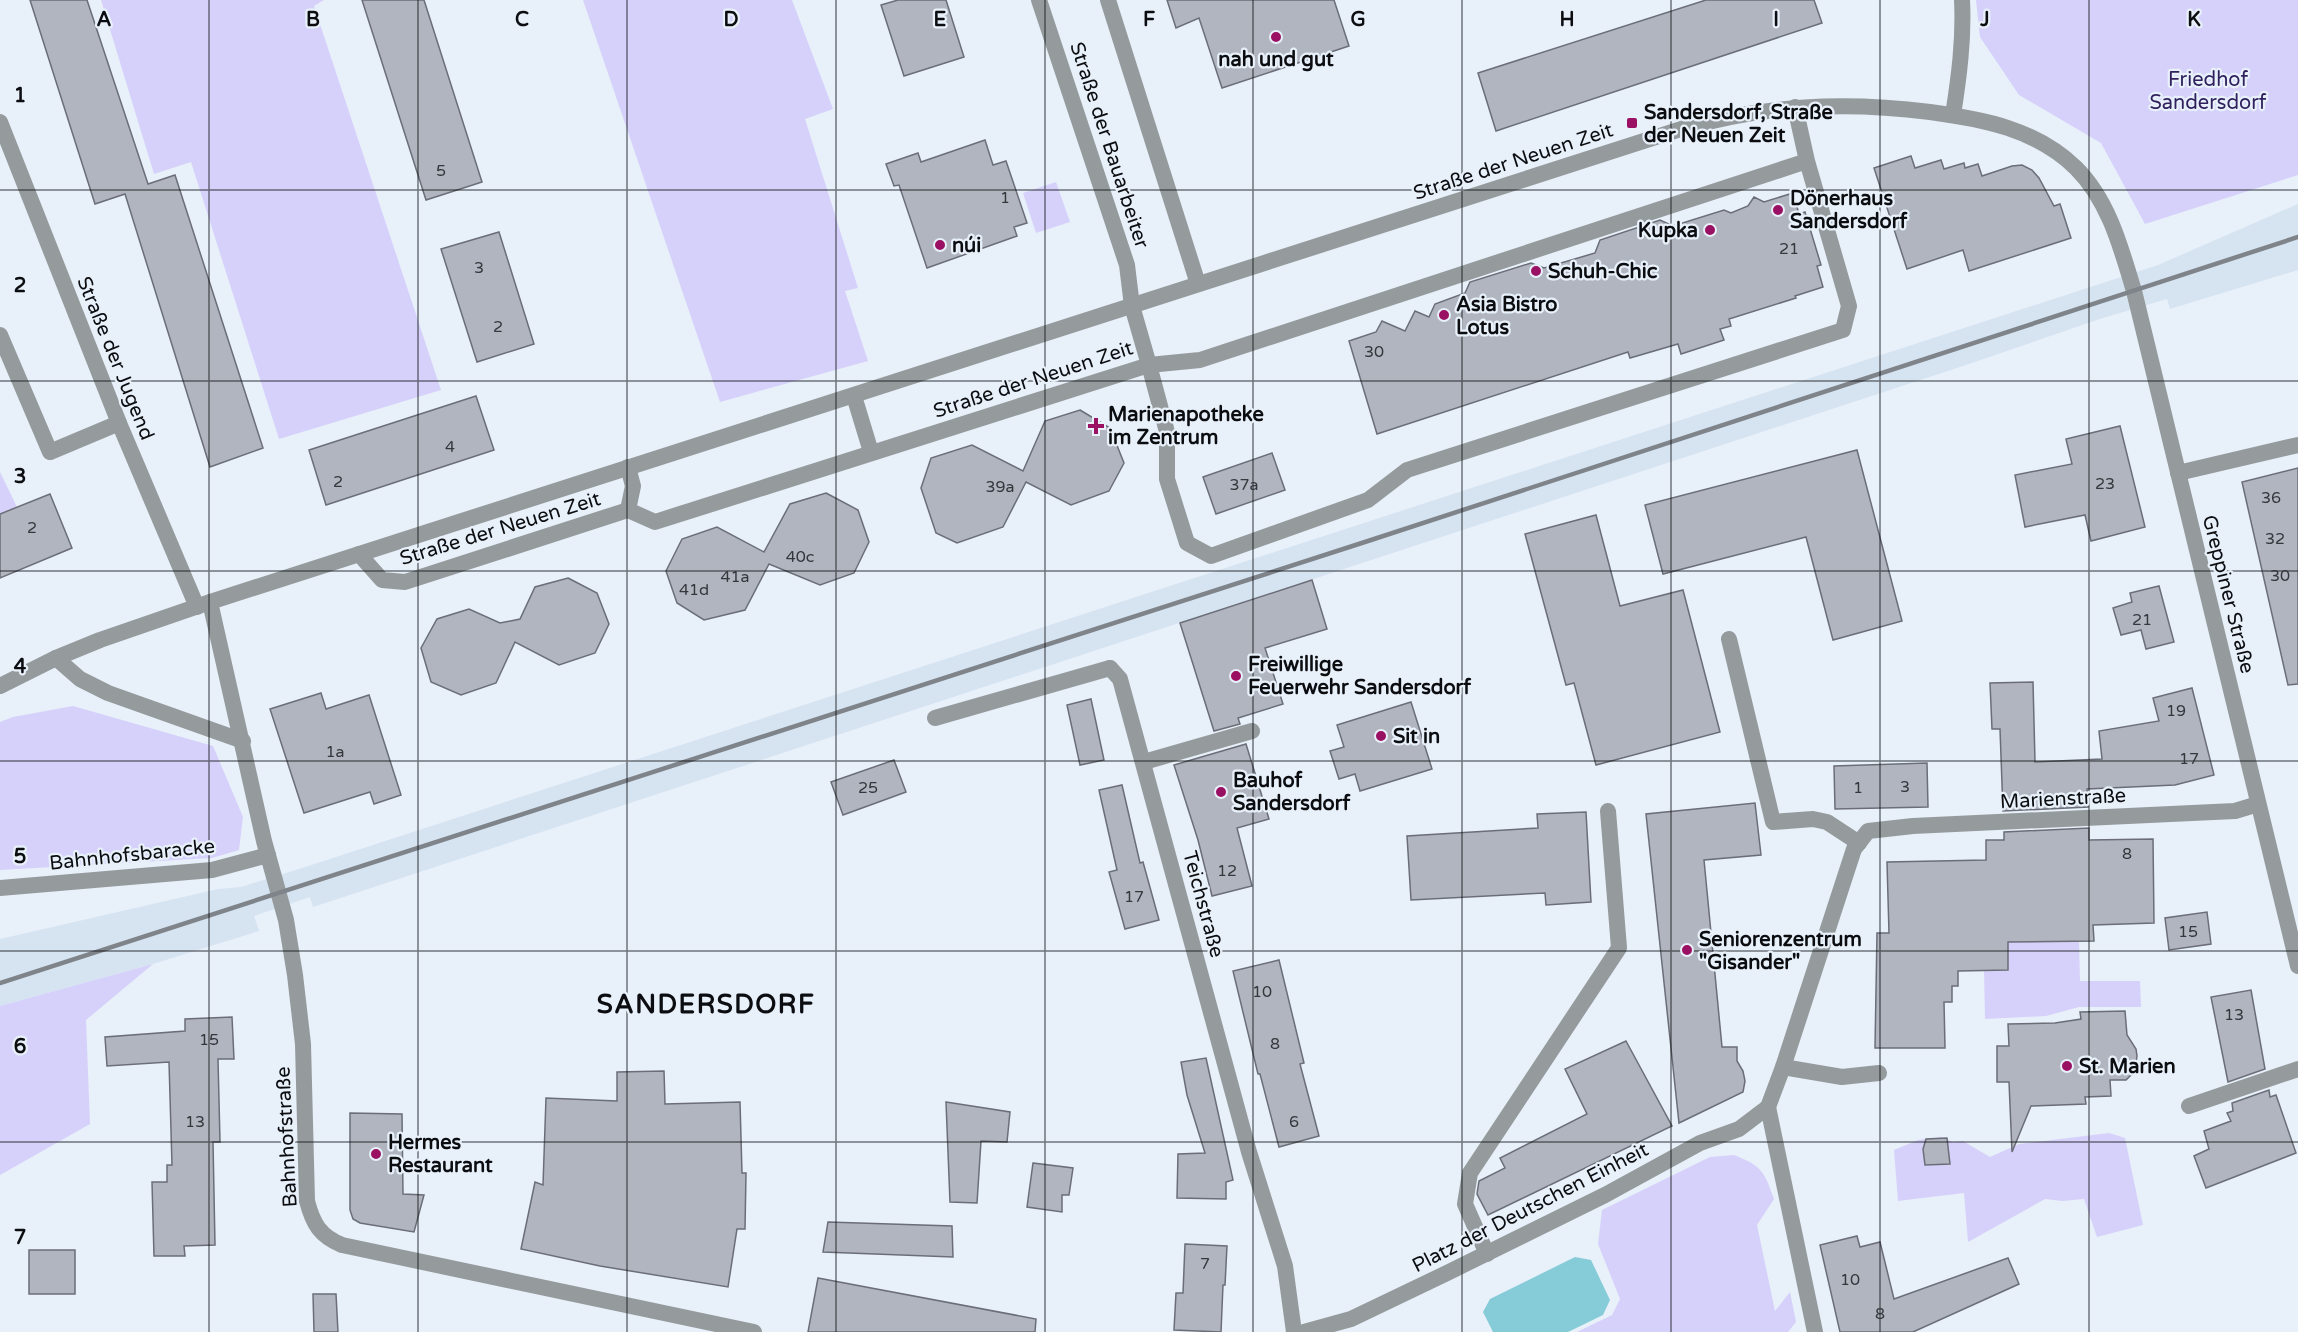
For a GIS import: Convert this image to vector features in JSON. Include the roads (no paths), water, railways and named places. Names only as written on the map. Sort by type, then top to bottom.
[{"type":"street","name":"Straße der Bauarbeiter","points":[[1039,0],[1127,265],[1132,306]]},
{"type":"street","name":"Straße der Bauarbeiter","points":[[1108,0],[1198,284]]},
{"type":"street","points":[[1953,115],[1964,22],[1962,0]]},
{"type":"street","name":"Straße der Neuen Zeit","points":[[0,686],[56,658],[100,640],[204,605],[1714,120],[1795,107],[1838,105],[1894,108],[1953,115],[2009,127],[2031,136],[2056,151],[2076,168],[2094,188],[2116,234]]},
{"type":"street","points":[[1795,107],[1807,160],[1850,306],[1843,330],[1407,470],[1368,500],[1211,556],[1187,543],[1167,478],[1167,432],[1149,365],[1200,360],[1807,160]]},
{"type":"street","name":"Straße der Jugend","points":[[0,122],[119,423],[204,605]]},
{"type":"street","name":"Greppiner Straße","points":[[2116,234],[2134,291],[2298,966]]},
{"type":"street","name":"Straße der Neuen Zeit","points":[[359,554],[382,580],[405,582],[628,510],[655,522],[1149,365],[1132,306]]},
{"type":"street","points":[[0,335],[50,452],[119,423]]},
{"type":"street","points":[[854,396],[871,452]]},
{"type":"street","points":[[2178,473],[2298,445]]},
{"type":"street","name":"Straße der Neuen Zeit","points":[[628,467],[633,486],[628,510]]},
{"type":"street","name":"Bahnhofstraße","points":[[204,605],[243,741],[290,942],[303,1036],[307,1201],[310,1216],[328,1239],[342,1245],[754,1332]]},
{"type":"street","points":[[1729,639],[1773,822],[1813,819],[1827,822],[1864,837],[1854,849],[1768,1107],[1815,1332]]},
{"type":"street","points":[[56,658],[80,679],[108,693],[243,741]]},
{"type":"street","name":"Teichstraße","points":[[935,718],[1110,668],[1120,679],[1249,1152],[1285,1266],[1294,1332]]},
{"type":"street","points":[[1144,762],[1252,731]]},
{"type":"street","name":"Marienstraße","points":[[1864,837],[1904,826],[2235,811],[2258,804]]},
{"type":"street","points":[[1487,1254],[1465,1204],[1470,1173],[1619,948],[1608,811]]},
{"type":"street","name":"Bahnhofsbaracke","points":[[0,888],[212,870],[268,855]]},
{"type":"street","points":[[1783,1067],[1842,1077],[1879,1073]]},
{"type":"street","points":[[2189,1106],[2298,1069]]},
{"type":"street","name":"Platz der Deutschen Einheit","points":[[1304,1332],[1351,1319],[1487,1254],[1605,1195],[1700,1143],[1739,1129],[1768,1107]]},
{"type":"water","points":[[1575,1257],[1591,1260],[1610,1300],[1603,1315],[1568,1332],[1493,1332],[1483,1312],[1490,1299]]},
{"type":"railway","points":[[0,983],[1368,541],[2298,237]]},
{"type":"place","name":"nah und gut","points":[[1276,37]]},
{"type":"place","name":"Sandersdorf, Straße der Neuen Zeit","points":[[1632,123]]},
{"type":"place","name":"Dönerhaus Sandersdorf","points":[[1778,210]]},
{"type":"place","name":"Kupka","points":[[1710,230]]},
{"type":"place","name":"núi","points":[[940,245]]},
{"type":"place","name":"Schuh-Chic","points":[[1536,271]]},
{"type":"place","name":"Asia Bistro Lotus","points":[[1444,315]]},
{"type":"place","name":"Marienapotheke im Zentrum","points":[[1096,426]]},
{"type":"place","name":"Freiwillige Feuerwehr Sandersdorf","points":[[1236,676]]},
{"type":"place","name":"Sit in","points":[[1381,736]]},
{"type":"place","name":"Bauhof Sandersdorf","points":[[1221,792]]},
{"type":"place","name":"Seniorenzentrum \"Gisander\"","points":[[1687,950]]},
{"type":"place","name":"St. Marien","points":[[2067,1066]]},
{"type":"place","name":"Hermes Restaurant","points":[[376,1154]]},
{"type":"district","name":"SANDERSDORF","points":[[706,1004]]},
{"type":"park label","name":"Friedhof Sandersdorf","points":[[2208,90]]}]
